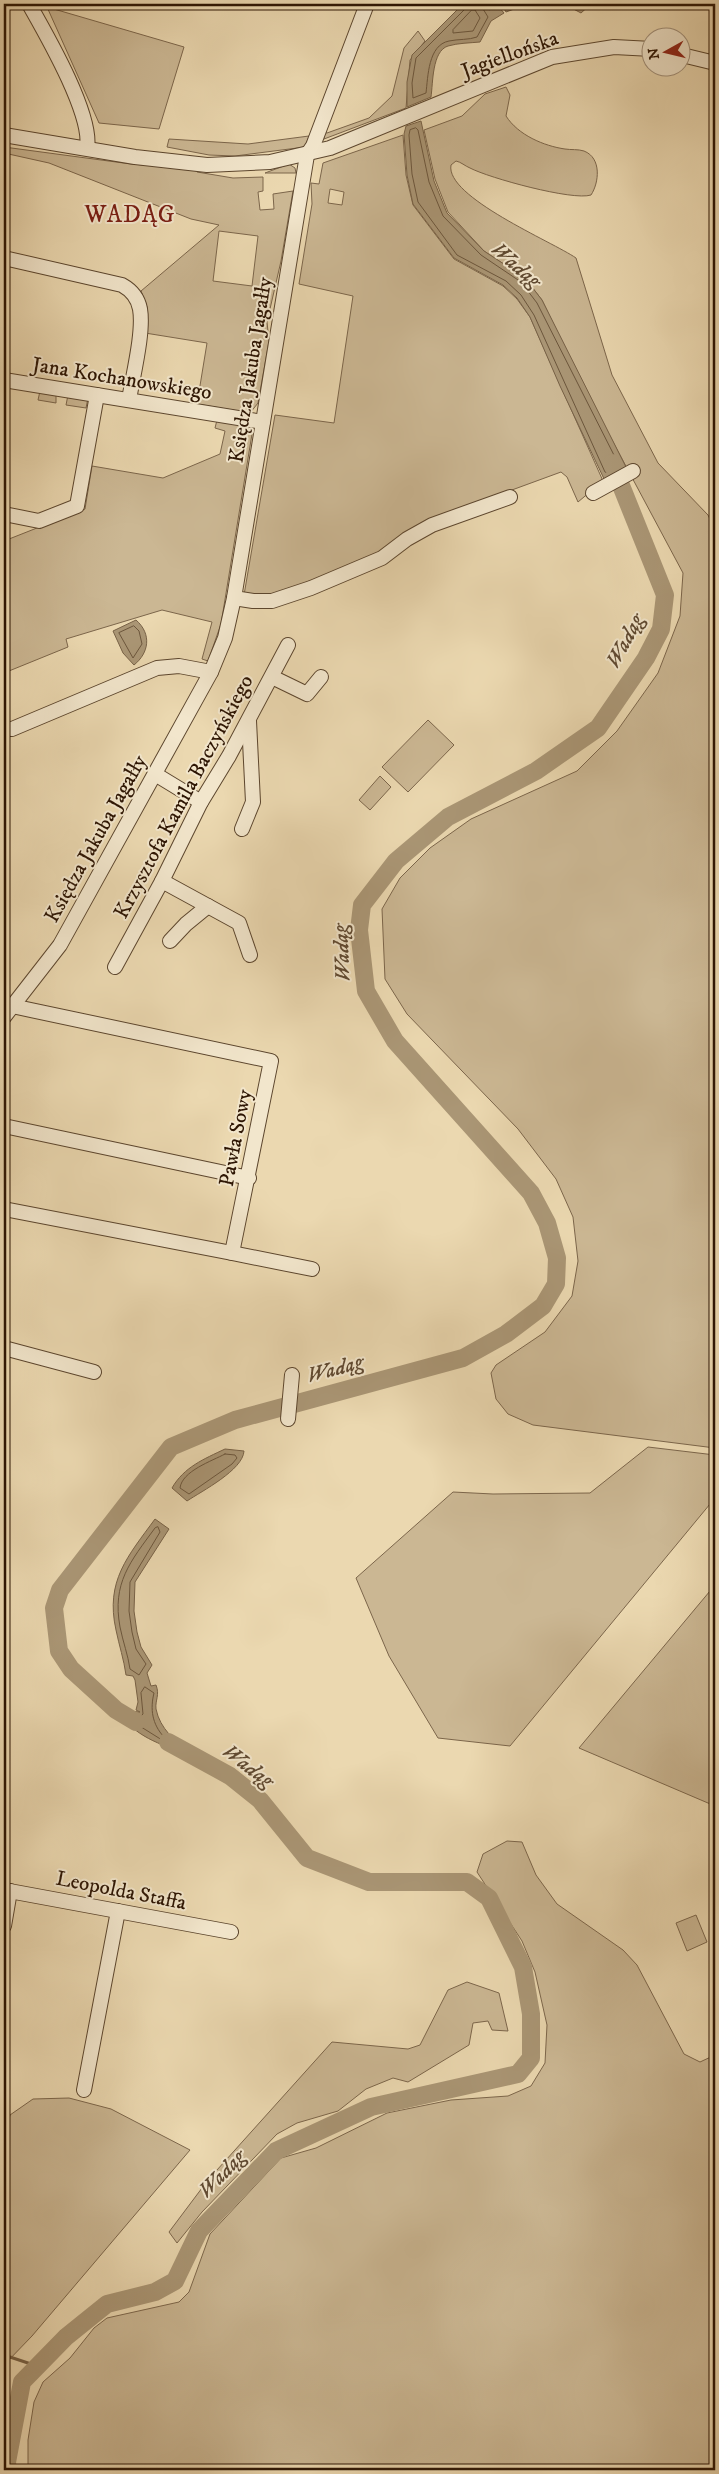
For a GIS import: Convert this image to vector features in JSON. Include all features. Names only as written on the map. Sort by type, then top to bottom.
[{"type":"street","points":[[29,4],[65,70],[85,126],[88,140],[87,148]]},
{"type":"street","name":"Księdza Jakuba Jagałły","points":[[8,1011],[60,945],[211,672],[225,638],[234,598],[308,155],[367,4]]},
{"type":"street","name":"Jagiellońska","points":[[308,155],[552,58],[614,47],[642,48]]},
{"type":"street","points":[[692,57],[715,63]]},
{"type":"street","points":[[4,135],[135,156],[207,165],[260,163],[308,155]]},
{"type":"street","points":[[4,258],[122,284],[128,289],[135,297],[140,308],[140,324],[129,400]]},
{"type":"street","name":"Jana Kochanowskiego","points":[[4,380],[263,422]]},
{"type":"street","points":[[4,514],[39,521],[76,506],[97,395]]},
{"type":"street","points":[[594,493],[633,471]]},
{"type":"street","points":[[234,598],[272,601],[312,588],[382,558],[407,539],[432,525],[510,496]]},
{"type":"street","name":"Krzysztofa Kamila Baczyńskiego","points":[[115,968],[162,881],[201,802],[230,756],[288,645]]},
{"type":"street","points":[[12,729],[157,668],[178,666],[211,672]]},
{"type":"street","points":[[272,676],[307,694],[321,677]]},
{"type":"street","points":[[242,829],[253,802],[249,720]]},
{"type":"street","points":[[230,756],[251,762]]},
{"type":"street","points":[[155,774],[201,802]]},
{"type":"street","points":[[162,881],[239,923],[250,955]]},
{"type":"street","points":[[170,941],[186,924],[208,906]]},
{"type":"street","name":"Pawła Sowy","points":[[8,1011],[272,1061],[232,1253]]},
{"type":"street","points":[[4,1126],[249,1178]]},
{"type":"street","points":[[4,1209],[312,1269]]},
{"type":"street","points":[[4,1348],[94,1372]]},
{"type":"street","points":[[288,1419],[292,1375]]},
{"type":"street","points":[[4,1926],[7,1890]]},
{"type":"street","name":"Leopolda Staffa","points":[[7,1890],[231,1932]]},
{"type":"street","points":[[84,2090],[118,1911]]},
{"type":"shaded area","points":[[47,7],[184,47],[159,129],[99,123]]},
{"type":"shaded area","points":[[418,31],[425,41],[410,60],[406,108],[324,139],[324,132],[327,133],[369,118],[392,96],[404,48]]},
{"type":"shaded area","points":[[506,87],[510,95],[506,116],[517,129],[540,142],[557,148],[579,150],[590,154],[594,159],[597,171],[594,190],[591,195],[581,196],[550,192],[512,183],[456,161],[451,165],[454,178],[465,191],[503,218],[576,258],[612,375],[658,463],[708,515],[715,529],[715,1448],[533,1425],[508,1414],[496,1399],[491,1373],[496,1365],[545,1332],[572,1296],[578,1261],[573,1217],[556,1179],[518,1129],[407,1014],[385,979],[382,909],[400,878],[430,848],[471,819],[577,771],[617,731],[658,673],[680,616],[683,573],[590,399],[542,300],[525,278],[484,251],[448,212],[435,179],[424,130],[462,116],[485,94]]},
{"type":"shaded area","points":[[403,135],[406,175],[413,205],[454,259],[503,286],[517,299],[530,317],[603,481],[578,502],[567,477],[561,472],[430,520],[379,554],[271,597],[244,595],[275,415],[334,423],[353,296],[299,284],[312,204],[311,183],[319,184],[323,163]],"holes":[[[330,189],[344,192],[342,205],[328,203]]]},
{"type":"shaded area","points":[[309,136],[305,147],[235,156],[209,155],[167,147],[169,139],[248,144]]},
{"type":"shaded area","points":[[4,147],[131,164],[198,169],[197,172],[233,178],[263,177],[263,191],[258,192],[260,210],[274,209],[273,194],[293,191],[281,261],[267,322],[269,341],[258,403],[250,413],[197,404],[207,343],[145,333],[147,307],[141,291],[219,225],[191,219],[49,163],[4,153]],"holes":[[[219,231],[258,236],[252,286],[213,281]]]},
{"type":"shaded area","points":[[289,164],[295,168],[296,173],[265,173]]},
{"type":"shaded area","points":[[40,391],[56,393],[56,403],[38,400]]},
{"type":"shaded area","points":[[68,395],[88,398],[86,408],[66,405]]},
{"type":"shaded area","points":[[217,420],[245,425],[252,434],[221,624],[208,661],[202,659],[212,622],[162,610],[66,639],[68,647],[4,673],[4,541],[85,509],[92,466],[163,478],[220,454],[225,431],[215,428]]},
{"type":"shaded area","points":[[428,720],[454,745],[408,792],[382,767]]},
{"type":"shaded area","points":[[380,776],[391,787],[370,810],[359,800]]},
{"type":"shaded area","points":[[648,1447],[715,1455],[715,1498],[510,1746],[438,1738],[389,1656],[356,1578],[453,1492],[493,1494],[590,1493]]},
{"type":"shaded area","points":[[715,1585],[715,1806],[579,1748]]},
{"type":"shaded area","points":[[507,1841],[522,1842],[536,1875],[557,1904],[623,1950],[637,1965],[684,2054],[700,2062],[715,2055],[715,2470],[28,2470],[28,2440],[34,2402],[43,2382],[70,2358],[94,2328],[107,2318],[179,2302],[189,2292],[210,2234],[281,2158],[316,2148],[387,2113],[451,2100],[508,2096],[531,2086],[545,2063],[547,2025],[535,1972],[522,1941],[477,1872],[483,1854]]},
{"type":"shaded area","points":[[696,1915],[707,1942],[687,1951],[676,1923]]},
{"type":"shaded area","points":[[467,1982],[499,1993],[508,2031],[492,2030],[488,2021],[473,2023],[469,2045],[408,2082],[393,2078],[366,2089],[338,2111],[297,2123],[277,2134],[202,2212],[177,2243],[169,2232],[208,2180],[332,2042],[408,2049],[420,2045],[448,1990]]},
{"type":"shaded area","points":[[69,2098],[111,2109],[190,2150],[32,2336],[4,2365],[4,2139],[10,2115],[33,2099]]},
{"type":"water","points":[[463,4],[485,4],[489,10],[498,6],[504,13],[491,21],[480,42],[456,44],[443,49],[434,68],[431,97],[407,107],[407,82],[412,55]]},
{"type":"water","points":[[501,4],[540,4],[536,8],[525,5],[506,12]]},
{"type":"water","points":[[564,4],[591,4],[581,13]]},
{"type":"water","points":[[421,121],[434,181],[447,213],[484,251],[525,278],[542,300],[626,467],[605,481],[530,317],[517,298],[503,285],[454,258],[413,204],[407,175],[404,134],[406,126]]},
{"type":"water","points":[[136,620],[145,631],[147,643],[143,655],[134,665],[123,653],[113,631]]},
{"type":"water","points":[[225,1449],[244,1451],[237,1465],[221,1479],[187,1501],[172,1488],[182,1474],[202,1460]]},
{"type":"water","points":[[155,1519],[169,1529],[135,1582],[134,1611],[137,1632],[141,1647],[152,1665],[147,1673],[151,1686],[156,1685],[156,1709],[158,1716],[169,1734],[189,1754],[148,1738],[131,1727],[116,1710],[140,1712],[136,1710],[138,1702],[135,1680],[133,1676],[126,1675],[116,1630],[113,1613],[116,1583],[128,1557]]},
{"type":"waterway","name":"Wadąg","points":[[136,1722],[116,1710],[71,1669],[59,1651],[54,1608],[60,1590],[171,1447],[235,1420],[463,1358],[506,1334],[543,1306],[556,1284],[557,1258],[547,1223],[531,1193],[395,1041],[366,991],[359,930],[362,905],[396,861],[448,817],[536,771],[598,728],[646,658],[661,629],[665,595],[612,463]]},
{"type":"waterway","name":"Wadąg","points":[[8,2470],[7,2462],[22,2382],[66,2337],[107,2304],[155,2292],[175,2281],[199,2231],[276,2151],[371,2107],[518,2074],[531,2058],[531,2014],[523,1967],[489,1898],[467,1882],[369,1882],[307,1858],[260,1800],[230,1776],[168,1742]]},
{"type":"waterway","points":[[4,2355],[37,2366]]},
{"type":"district","name":"WADĄG","points":[[130,215]]}]
